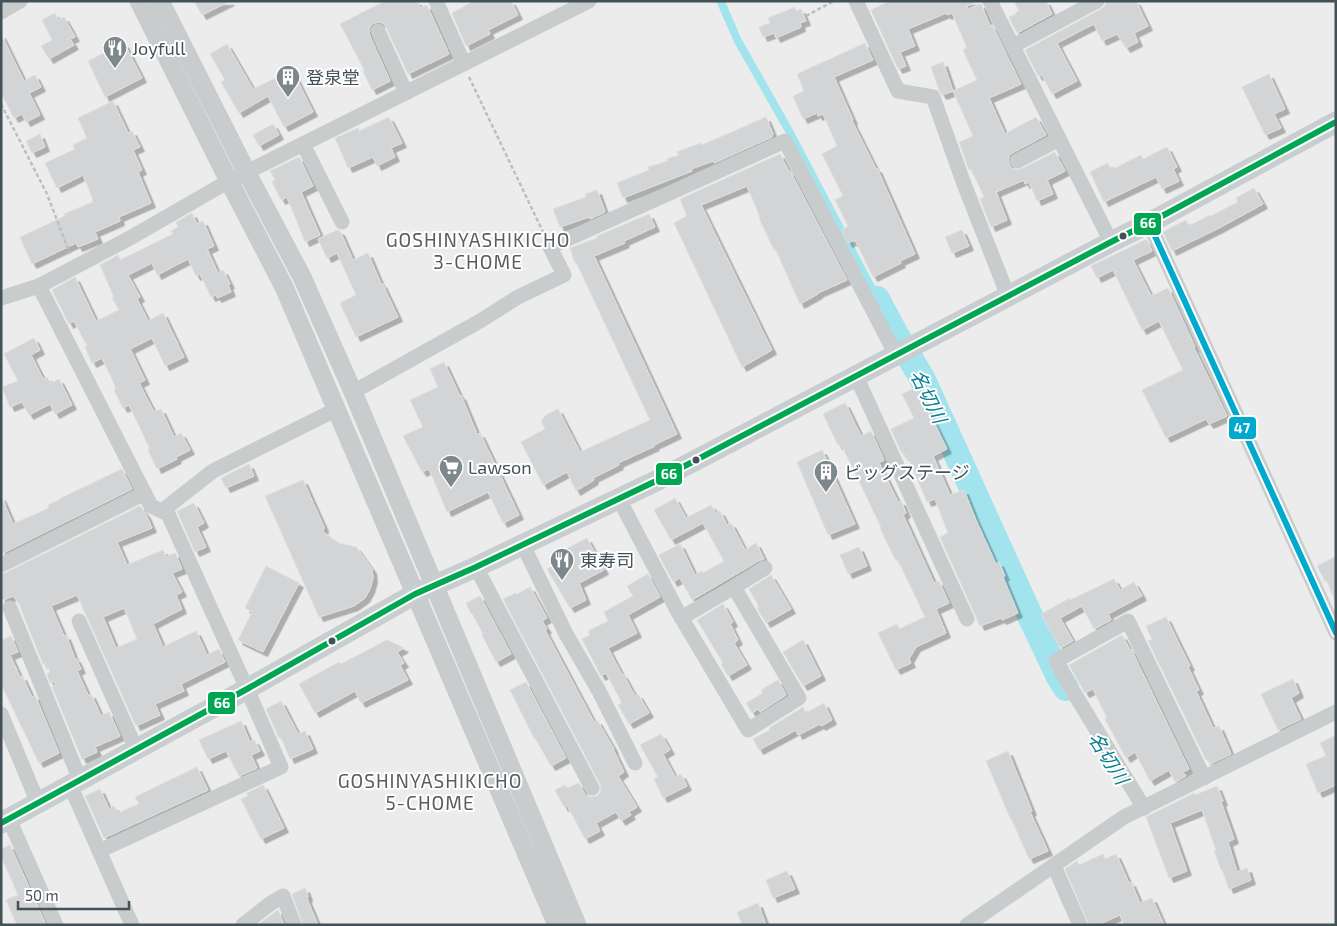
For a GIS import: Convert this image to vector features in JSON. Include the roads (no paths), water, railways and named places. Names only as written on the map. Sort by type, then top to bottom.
[{"type":"main road","points":[[5,821],[424,590],[658,480],[1149,223],[1336,122]]},
{"type":"street","points":[[1,12],[20,1]]},
{"type":"street","points":[[139,1],[284,287],[337,409],[424,590],[577,925]]},
{"type":"street","points":[[160,1],[302,277],[353,392],[424,590],[557,925]]},
{"type":"street","points":[[436,1],[464,64]]},
{"type":"street","points":[[1,298],[39,286],[130,238],[229,181],[589,1]]},
{"type":"street","points":[[856,1],[898,91],[933,97],[964,184],[1008,296]]},
{"type":"street","points":[[990,1],[1111,242]]},
{"type":"street","points":[[1013,46],[1097,1]]},
{"type":"street","points":[[378,31],[406,93]]},
{"type":"street","points":[[1017,161],[1060,139]]},
{"type":"street","points":[[353,392],[480,321],[518,297],[564,275],[550,247],[785,141],[896,355]]},
{"type":"street","points":[[303,144],[342,222]]},
{"type":"street","points":[[1149,223],[1336,632]]},
{"type":"street","points":[[39,286],[151,506],[168,514],[281,767],[99,851]]},
{"type":"street","points":[[856,376],[967,619]]},
{"type":"street","points":[[162,511],[213,471],[337,409]]},
{"type":"street","points":[[1,565],[145,493]]},
{"type":"street","points":[[619,499],[682,618],[748,730],[799,698],[734,587]]},
{"type":"street","points":[[522,545],[566,634],[599,691],[635,763]]},
{"type":"street","points":[[476,567],[592,788]]},
{"type":"street","points":[[682,618],[766,568]]},
{"type":"street","points":[[10,608],[99,851],[132,925]]},
{"type":"street","points":[[79,621],[136,749]]},
{"type":"street","points":[[1144,808],[1056,661],[1128,621],[1204,778]]},
{"type":"street","points":[[967,925],[1124,818],[1336,712]]},
{"type":"street","points":[[1,714],[38,803]]},
{"type":"street","points":[[5,821],[56,925]]},
{"type":"street","points":[[1054,866],[1080,925]]},
{"type":"street","points":[[243,925],[283,896],[294,925]]},
{"type":"water","points":[[716,1],[725,1],[741,38],[792,128],[897,328],[890,333],[848,249],[734,42]]},
{"type":"waterway","name":"名切川","points":[[877,299],[922,378],[1031,618],[1066,688]]},
{"type":"place","name":"Joyfull","points":[[115,69]]},
{"type":"place","name":"登泉堂","points":[[288,98]]},
{"type":"place","name":"Lawson","points":[[451,488]]},
{"type":"place","name":"ビッグステージ","points":[[826,493]]},
{"type":"place","name":"東寿司","points":[[562,581]]},
{"type":"district","name":"GOSHINYASHIKICHO 3-CHOME","points":[[478,250]]},
{"type":"district","name":"GOSHINYASHIKICHO 5-CHOME","points":[[430,791]]}]
